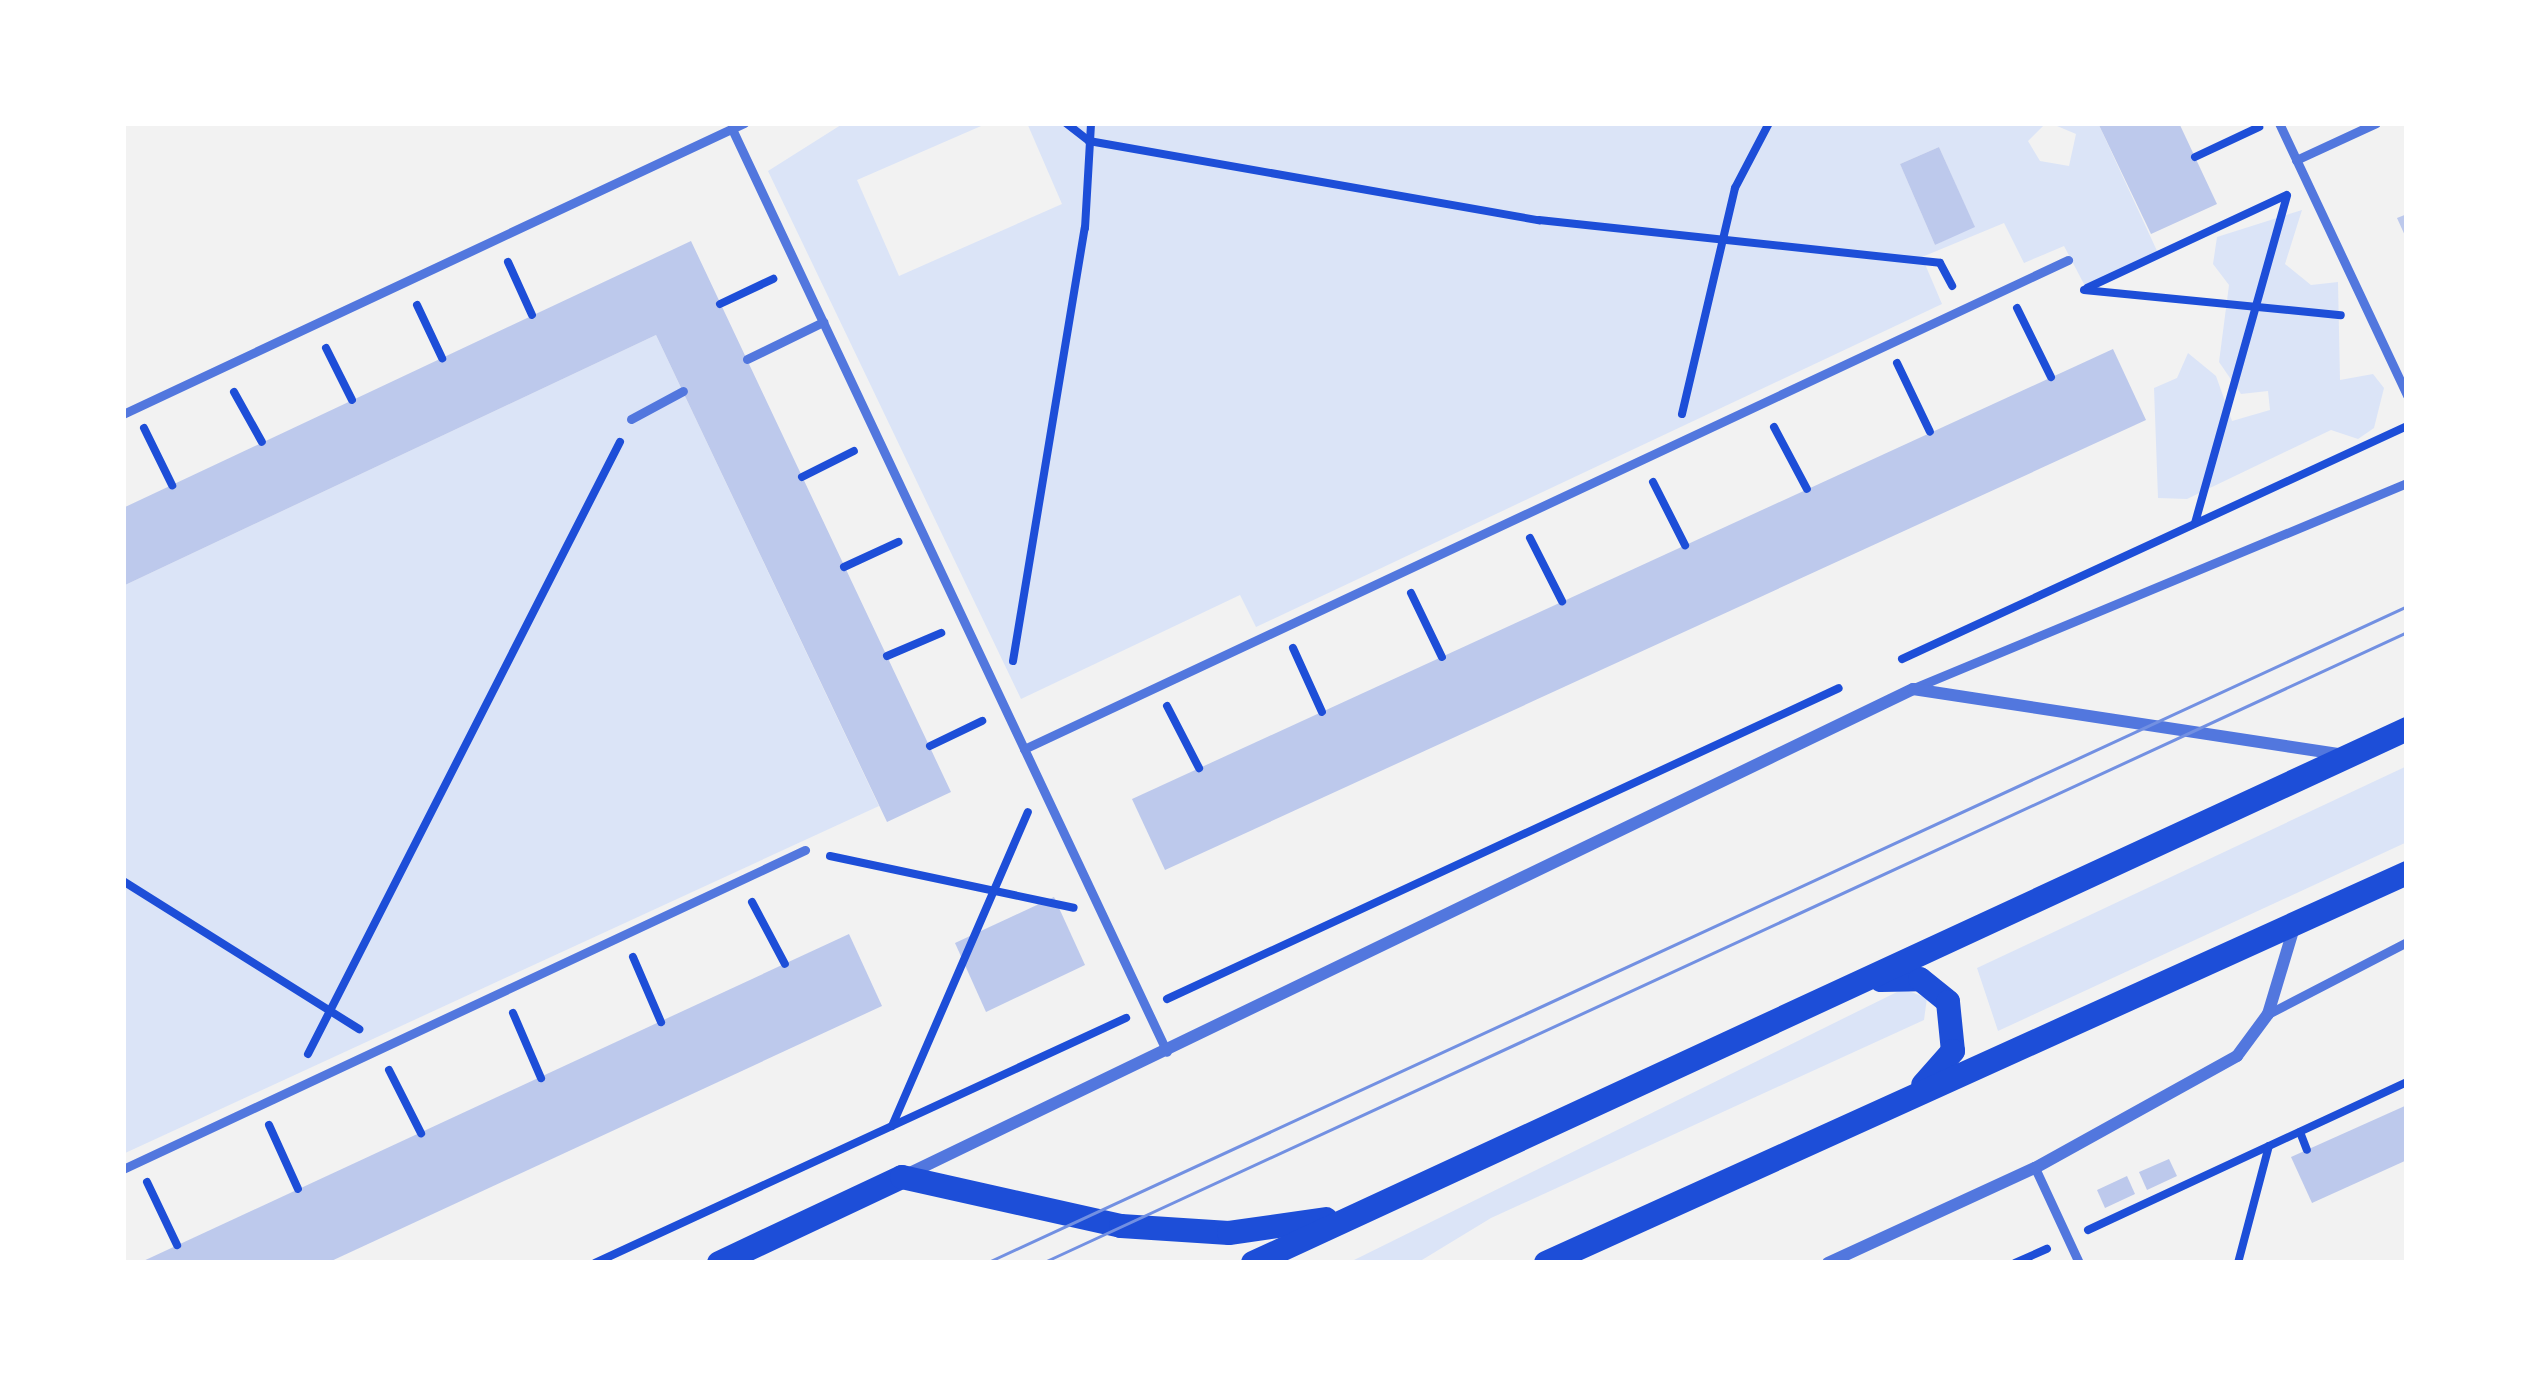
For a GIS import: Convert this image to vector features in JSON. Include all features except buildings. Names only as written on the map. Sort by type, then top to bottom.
[{"type":"main road","points":[[1253,1263],[2407,729]]},
{"type":"main road","points":[[1546,1263],[2407,873]]},
{"type":"main road","points":[[1869,980],[1920,980],[1948,1002],[1953,1051],[1918,1091]]},
{"type":"main road","points":[[718,1263],[902,1177],[1121,1226],[1229,1233],[1350,1216]]},
{"type":"street","points":[[902,1177],[1913,688],[2350,756]]},
{"type":"street","points":[[1828,1263],[2035,1168],[2237,1056],[2268,1014],[2296,920]]},
{"type":"lane","points":[[123,414],[744,123]]},
{"type":"lane","points":[[2278,123],[2407,395]]},
{"type":"lane","points":[[2296,160],[2376,123]]},
{"type":"lane","points":[[732,129],[1167,1052]]},
{"type":"lane","points":[[1024,749],[2068,260]]},
{"type":"lane","points":[[747,359],[823,322]]},
{"type":"lane","points":[[631,419],[683,391]]},
{"type":"lane","points":[[1913,688],[2407,482]]},
{"type":"lane","points":[[123,1169],[805,850]]},
{"type":"lane","points":[[2268,1014],[2407,942]]},
{"type":"lane","points":[[2035,1168],[2079,1263]]},
{"type":"path","points":[[1066,123],[1089,141],[1723,244],[1940,263],[1964,309]]},
{"type":"path","points":[[930,746],[1005,710],[1084,228],[1091,123]]},
{"type":"path","points":[[1674,444],[1723,244],[1768,123]]},
{"type":"path","points":[[2194,157],[2268,123]]},
{"type":"path","points":[[2084,290],[2308,185]]},
{"type":"path","points":[[2194,524],[2287,195]]},
{"type":"path","points":[[498,239],[532,315]]},
{"type":"path","points":[[2068,260],[2084,290]]},
{"type":"path","points":[[720,304],[797,267]]},
{"type":"path","points":[[406,282],[442,358]]},
{"type":"path","points":[[2008,288],[2051,377]]},
{"type":"path","points":[[2084,290],[2371,318]]},
{"type":"path","points":[[315,325],[352,400]]},
{"type":"path","points":[[1888,344],[1930,432]]},
{"type":"path","points":[[220,368],[262,442]]},
{"type":"path","points":[[1761,404],[1807,489]]},
{"type":"path","points":[[134,409],[172,485]]},
{"type":"path","points":[[289,1091],[631,419]]},
{"type":"path","points":[[1895,663],[2407,426]]},
{"type":"path","points":[[802,476],[878,439]]},
{"type":"path","points":[[1642,460],[1685,545]]},
{"type":"path","points":[[1520,517],[1562,601]]},
{"type":"path","points":[[844,567],[921,532]]},
{"type":"path","points":[[1400,573],[1442,657]]},
{"type":"path","points":[[887,656],[963,622]]},
{"type":"path","points":[[1284,628],[1322,712]]},
{"type":"path","points":[[595,1263],[1852,682]]},
{"type":"path","points":[[1157,687],[1199,768]]},
{"type":"path","points":[[892,1126],[1040,782]]},
{"type":"path","points":[[805,850],[1102,914]]},
{"type":"path","points":[[741,880],[784,964]]},
{"type":"path","points":[[123,881],[382,1048],[421,1133]]},
{"type":"path","points":[[623,935],[661,1022]]},
{"type":"path","points":[[504,991],[541,1078]]},
{"type":"path","points":[[2015,1263],[2407,1082]]},
{"type":"path","points":[[260,1105],[298,1189]]},
{"type":"path","points":[[2300,1132],[2307,1150]]},
{"type":"path","points":[[2238,1263],[2269,1146]]},
{"type":"path","points":[[137,1162],[177,1246]]},
{"type":"shaded area","points":[[844,123],[988,123],[857,180],[899,276],[1062,204],[1027,123],[2046,123],[2028,141],[2040,161],[2069,166],[2076,134],[2050,123],[2098,123],[2158,253],[2085,286],[2064,246],[2024,263],[2004,223],[1922,257],[1942,304],[1256,627],[1240,595],[1021,699],[768,171]],"holes":[[[1939,147],[1974,226],[1935,245],[1900,164]]]},
{"type":"shaded area","points":[[2302,210],[2285,264],[2311,285],[2338,282],[2340,380],[2373,374],[2384,388],[2374,428],[2358,439],[2331,430],[2187,499],[2158,498],[2154,388],[2177,378],[2188,353],[2216,376],[2232,421],[2270,410],[2268,391],[2241,394],[2219,362],[2229,285],[2213,264],[2217,237]]},
{"type":"shaded area","points":[[656,335],[879,806],[123,1154],[123,586]]},
{"type":"shaded area","points":[[2407,766],[2407,842],[1998,1031],[1977,968]]},
{"type":"shaded area","points":[[1903,989],[1927,998],[1924,1020],[1491,1218],[1417,1263],[1348,1263]]},
{"type":"tram line","points":[[986,1263],[2407,606]]},
{"type":"tram line","points":[[1042,1263],[2407,632]]}]
